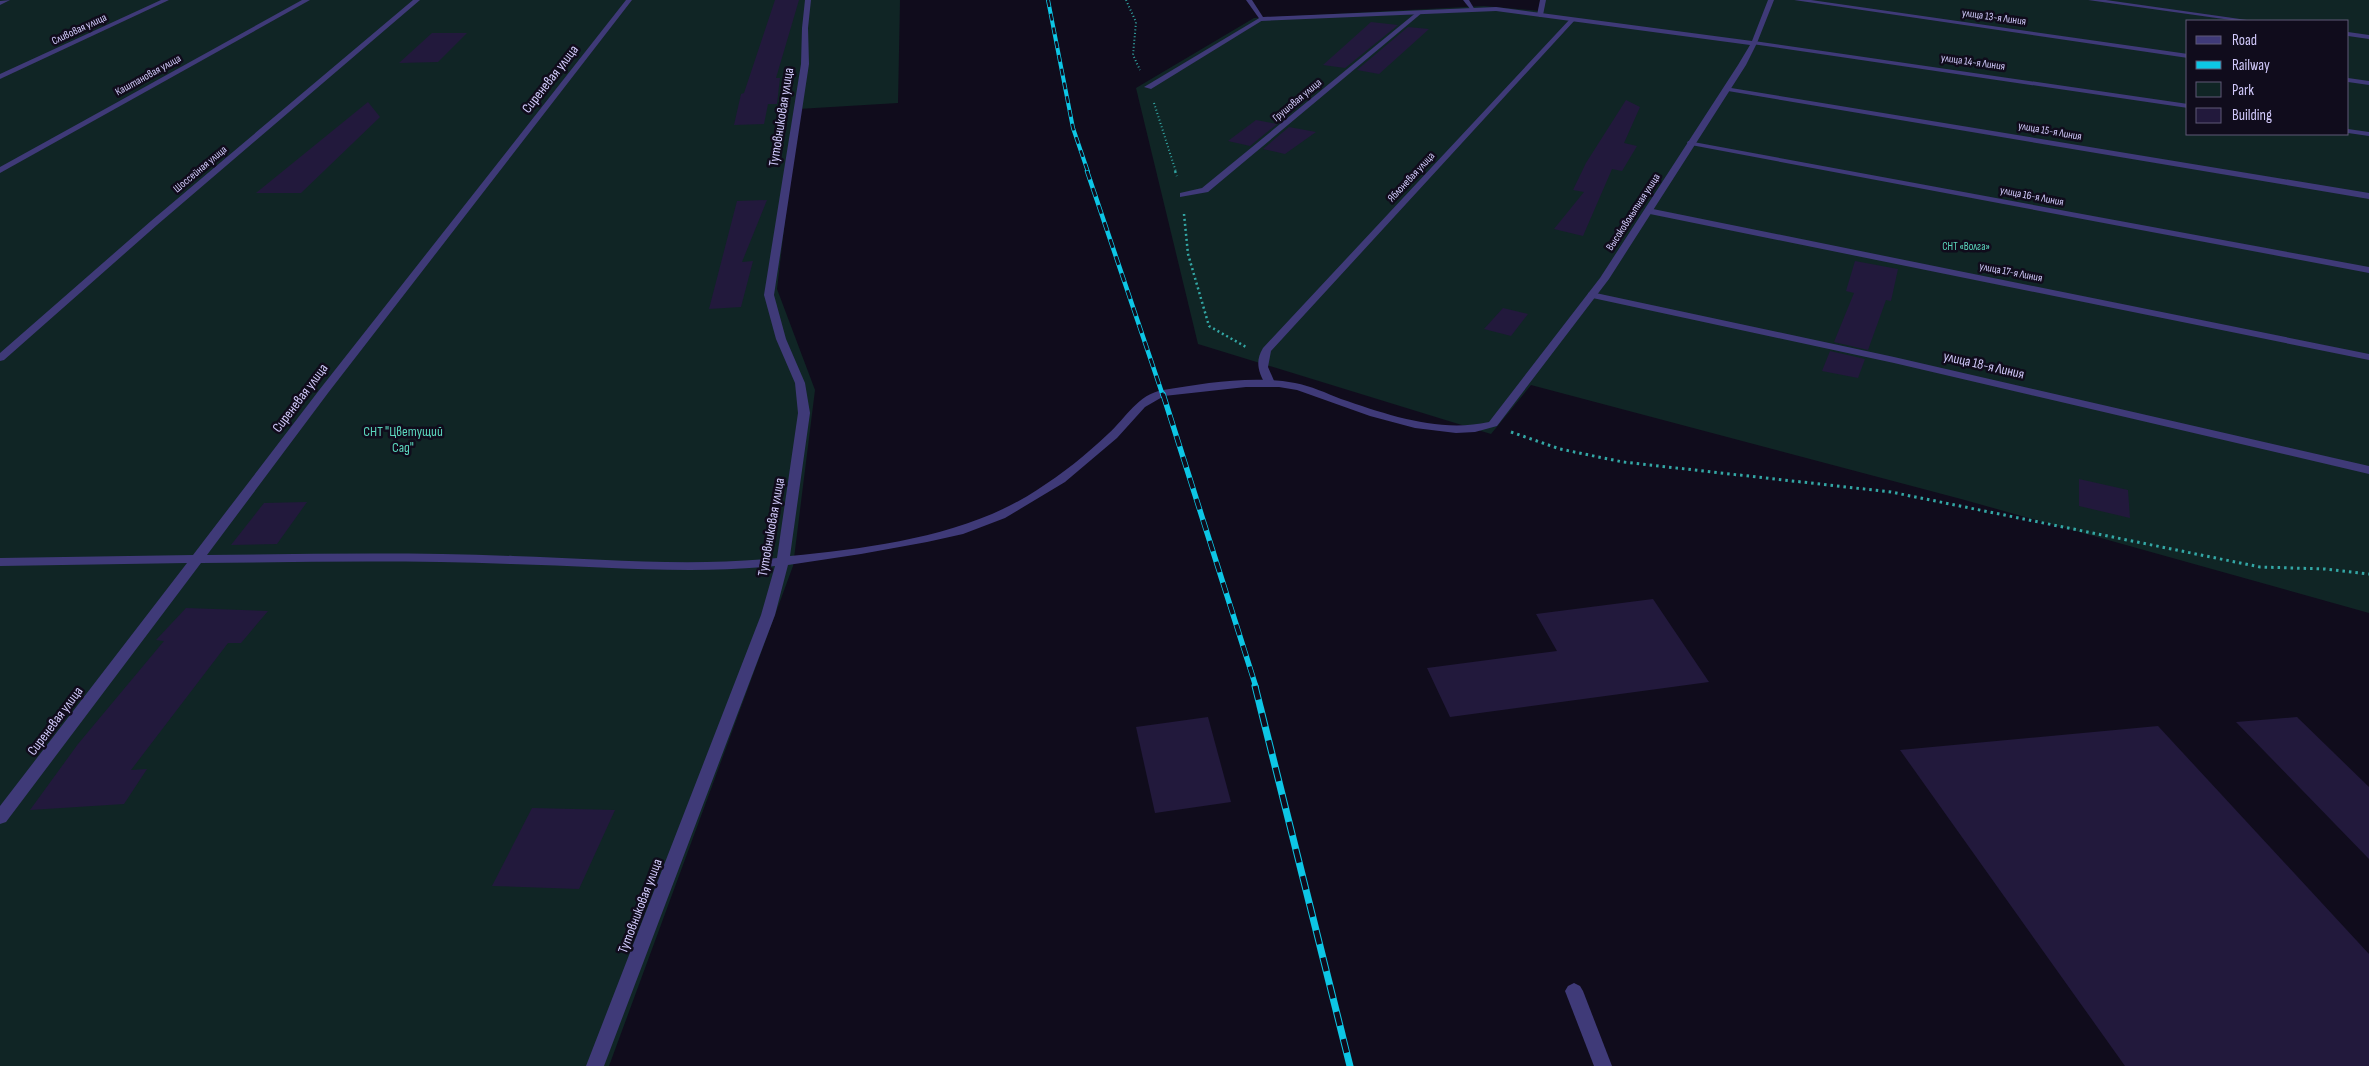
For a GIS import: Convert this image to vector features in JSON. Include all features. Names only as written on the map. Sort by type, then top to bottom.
[{"type":"street","points":[[0,3],[7,0]]},
{"type":"street","name":"Сливовая улица","points":[[0,77],[166,0]]},
{"type":"street","name":"Каштановая улица","points":[[0,170],[307,0]]},
{"type":"street","name":"Шоссейная улица","points":[[0,358],[154,223],[417,0]]},
{"type":"street","name":"Сиреневая улица","points":[[0,818],[324,391],[630,0]]},
{"type":"street","name":"Тутовниковая улица","points":[[596,1066],[768,615],[783,561],[804,413],[800,383],[781,339],[769,294],[805,64],[805,28],[808,0]]},
{"type":"street","points":[[1148,87],[1260,19],[1249,0]]},
{"type":"street","points":[[1466,0],[1473,9]]},
{"type":"street","points":[[1540,14],[1543,0]]},
{"type":"street","name":"Высоковольтная улица","points":[[1493,424],[1591,295],[1648,211],[1690,143],[1704,127],[1754,43],[1771,0]]},
{"type":"street","name":"улица 13-я Линия","points":[[1797,0],[2186,56]]},
{"type":"street","points":[[2091,0],[2243,20]]},
{"type":"street","name":"улица 14-я Линия","points":[[1260,19],[1496,9],[1754,43],[2186,106]]},
{"type":"street","name":"Грушовая улица","points":[[1182,195],[1205,190],[1420,12]]},
{"type":"street","name":"Яблоневая улица","points":[[1270,384],[1263,372],[1262,358],[1267,350],[1572,20]]},
{"type":"street","points":[[2349,34],[2369,37]]},
{"type":"street","points":[[2349,80],[2369,83]]},
{"type":"street","name":"улица 15-я Линия","points":[[1728,89],[2369,196]]},
{"type":"street","points":[[2349,130],[2369,134]]},
{"type":"street","name":"улица 16-я Линия","points":[[1690,143],[2369,270]]},
{"type":"street","name":"улица 17-я Линия","points":[[1648,211],[2369,358]]},
{"type":"street","name":"улица 18-я Линия","points":[[1591,295],[1894,360],[2369,470]]},
{"type":"street","points":[[0,562],[199,557],[492,559],[691,567],[783,561],[960,530],[996,520],[1025,504],[1081,462],[1114,435],[1154,395],[1270,384],[1295,386],[1416,424],[1456,430],[1493,424]]},
{"type":"street","points":[[1574,991],[1603,1066]]},
{"type":"path","points":[[1493,424],[1520,437],[1623,462],[1891,492],[2260,568],[2325,569],[2369,574]]},
{"type":"green space","name":"СНТ \"Цветущий Сад\"","points":[[0,0],[900,0],[898,103],[798,109],[777,289],[815,390],[793,566],[609,1066],[0,1066]]},
{"type":"green space","name":"СНТ «Волга»","points":[[1543,0],[2369,0],[2369,613],[1961,499],[1531,385],[1491,434],[1198,344],[1136,88],[1254,18],[1484,6],[1540,11]]},
{"type":"building","points":[[775,0],[799,0],[776,78],[780,78],[777,104],[768,104],[764,124],[734,125],[741,94],[744,93]]},
{"type":"building","points":[[1371,22],[1398,25],[1345,68],[1323,65]]},
{"type":"building","points":[[1408,27],[1429,29],[1379,74],[1357,70]]},
{"type":"building","points":[[432,33],[467,33],[438,62],[399,63]]},
{"type":"building","points":[[1626,100],[1640,107],[1624,143],[1637,146],[1622,171],[1612,169],[1583,236],[1554,229],[1584,192],[1573,190],[1586,163]]},
{"type":"building","points":[[368,102],[380,117],[301,193],[256,193]]},
{"type":"building","points":[[1256,120],[1277,124],[1250,146],[1228,141]]},
{"type":"building","points":[[1289,127],[1316,132],[1285,154],[1263,149]]},
{"type":"building","points":[[767,200],[742,262],[753,261],[741,307],[709,309],[737,201]]},
{"type":"building","points":[[1855,261],[1898,269],[1891,301],[1886,300],[1868,350],[1834,342],[1854,293],[1846,291]]},
{"type":"building","points":[[1503,308],[1528,314],[1511,336],[1484,329]]},
{"type":"building","points":[[1830,351],[1865,359],[1858,378],[1822,371]]},
{"type":"building","points":[[2079,479],[2128,490],[2130,518],[2079,506]]},
{"type":"building","points":[[307,502],[277,544],[231,545],[264,503]]},
{"type":"building","points":[[1653,599],[1709,682],[1450,717],[1427,668],[1557,651],[1536,614]]},
{"type":"building","points":[[186,608],[268,611],[241,643],[228,643],[131,770],[147,769],[124,804],[30,810],[78,744],[164,641],[156,640]]},
{"type":"building","points":[[1208,717],[1231,802],[1155,813],[1136,727]]},
{"type":"building","points":[[2297,717],[2369,787],[2369,859],[2236,722]]},
{"type":"building","points":[[2158,726],[2369,954],[2369,1066],[2125,1066],[1900,750]]},
{"type":"building","points":[[532,808],[615,810],[579,889],[492,886]]},
{"type":"railway","points":[[1048,0],[1073,128],[1088,172]]},
{"type":"railway","points":[[1087,171],[1163,396]]},
{"type":"railway","points":[[1163,394],[1256,687]]},
{"type":"railway","points":[[1255,686],[1350,1066]]}]
